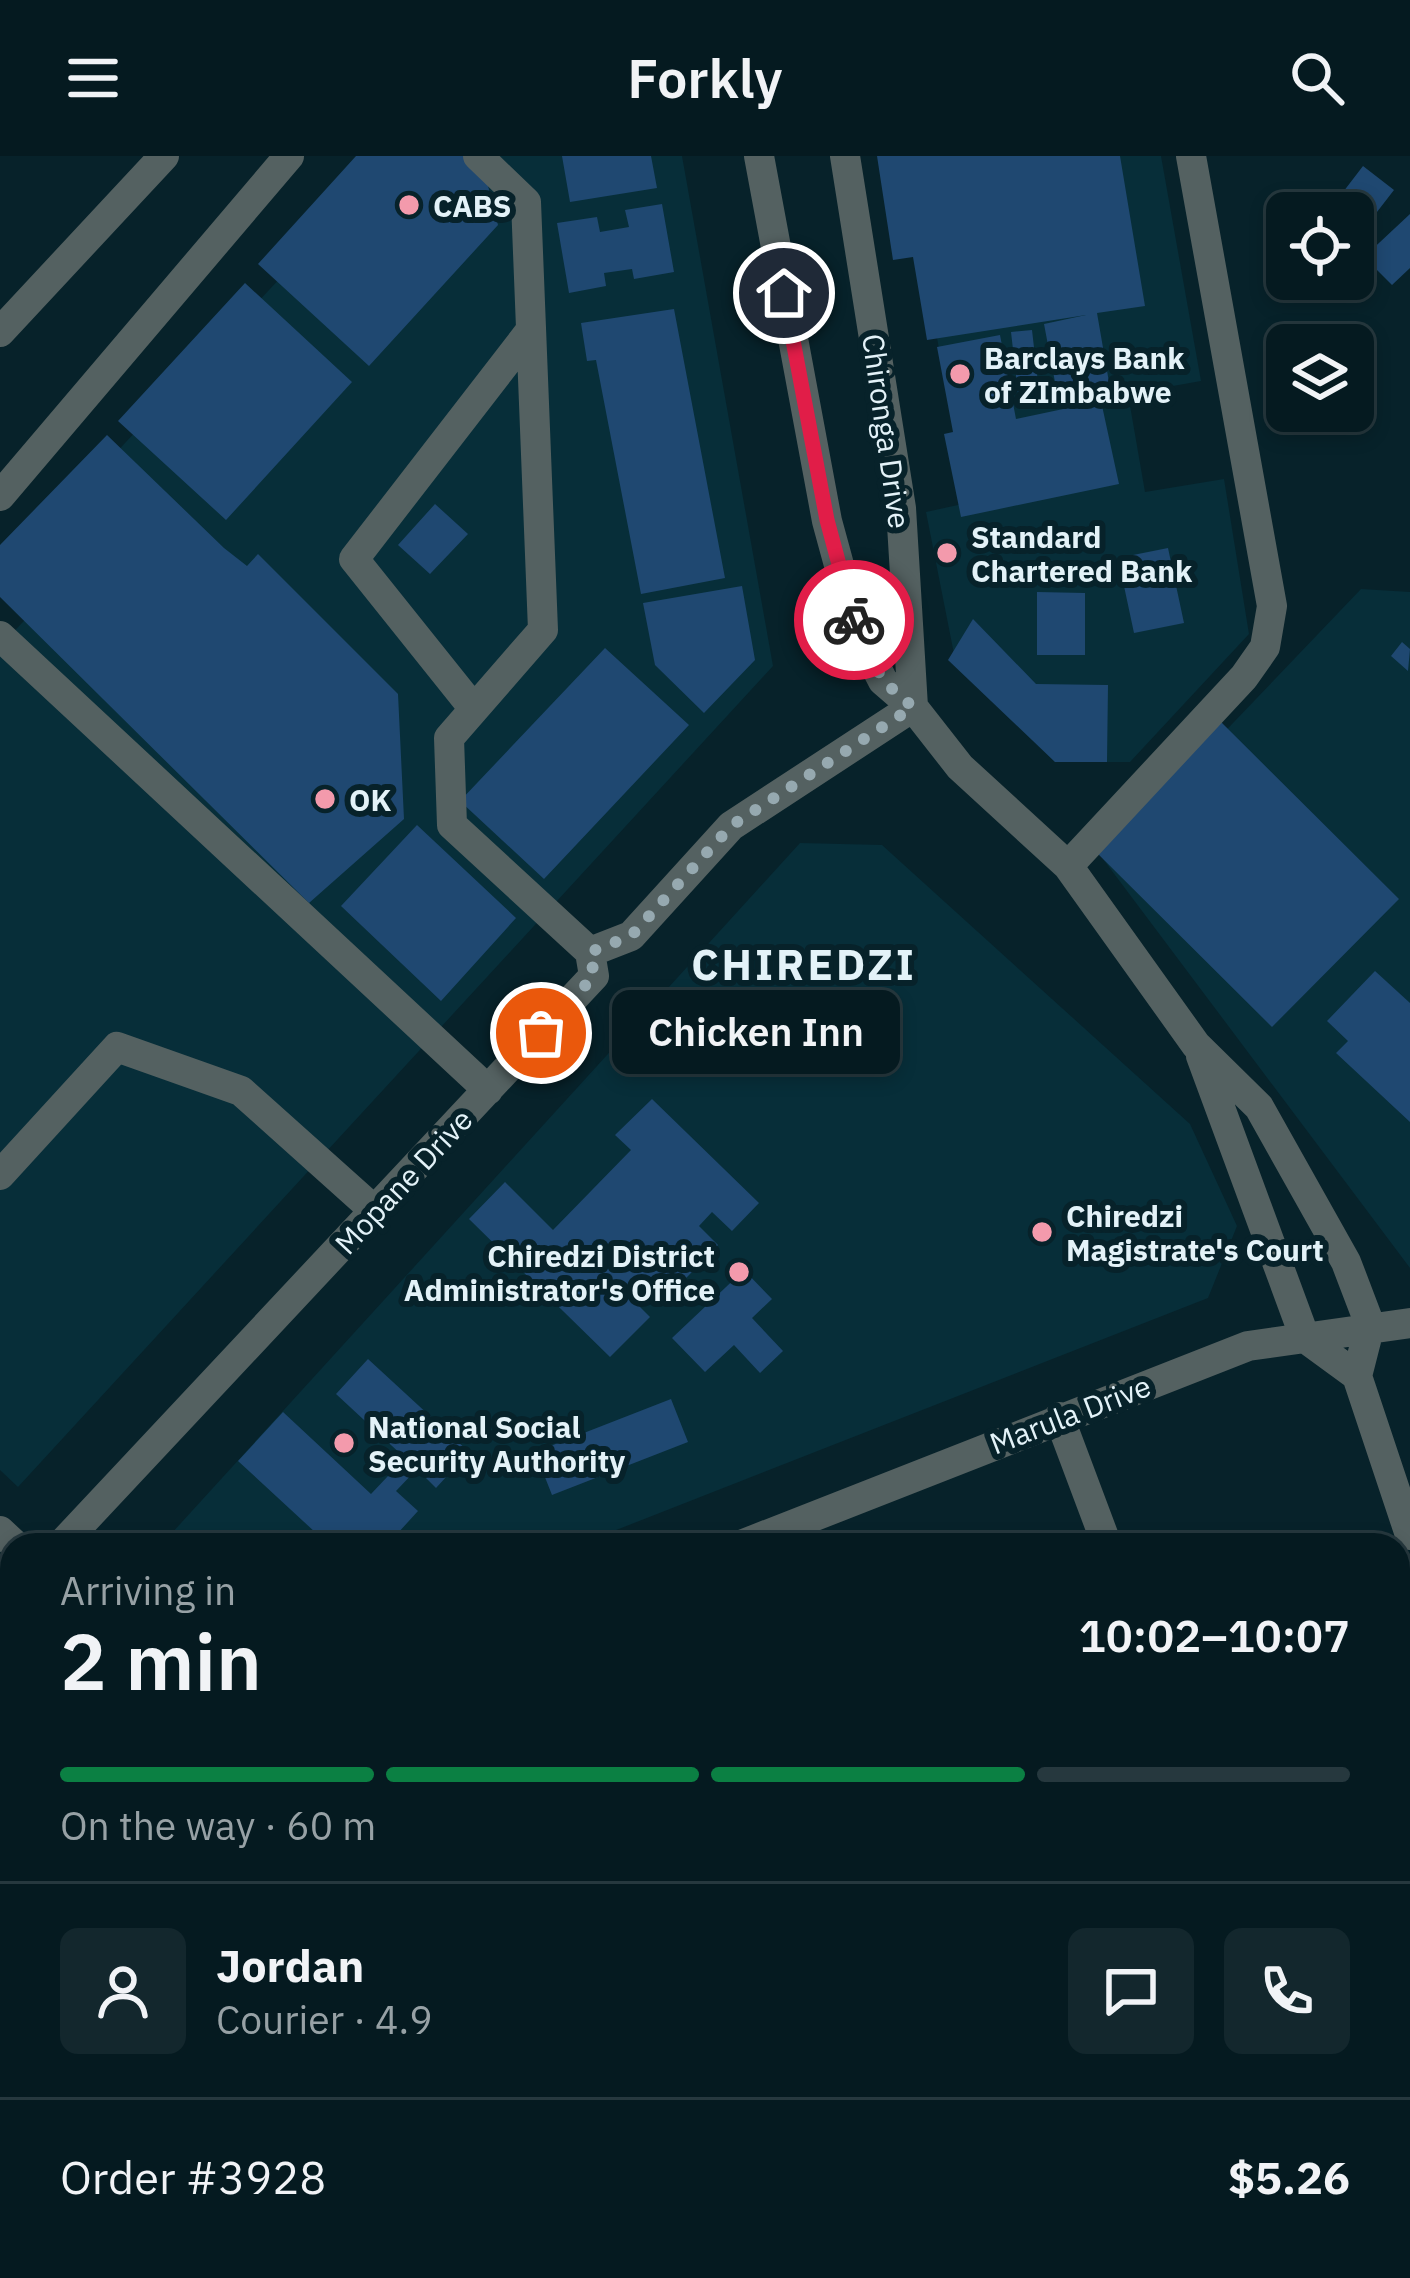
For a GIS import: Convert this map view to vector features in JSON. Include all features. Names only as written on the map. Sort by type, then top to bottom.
[{"type":"street","points":[[0,332],[164,156]]},
{"type":"street","points":[[0,496],[289,156]]},
{"type":"street","points":[[478,156],[526,202],[544,630],[449,738],[452,825],[590,952],[631,936],[731,826],[913,707]]},
{"type":"street","points":[[759,156],[827,520],[857,632],[883,681],[913,707],[959,767],[1068,866],[1196,1045],[1259,1107],[1346,1262],[1370,1325],[1358,1376],[1409,1533]]},
{"type":"street","name":"Chironga Drive","points":[[845,156],[901,508],[913,707]]},
{"type":"street","points":[[1068,866],[1244,677],[1265,647],[1272,606],[1191,156]]},
{"type":"street","points":[[474,710],[354,559],[531,330]]},
{"type":"street","points":[[0,636],[488,1090]]},
{"type":"street","name":"Mopane Drive","points":[[73,1533],[594,976],[590,952]]},
{"type":"street","points":[[1196,1045],[1305,1338],[1358,1376]]},
{"type":"street","points":[[0,1175],[117,1047],[241,1091],[375,1211]]},
{"type":"street","name":"Marula Drive","points":[[771,1533],[1248,1346],[1370,1325],[1410,1323]]},
{"type":"street","points":[[1059,1417],[1102,1533]]},
{"type":"shaded area","points":[[395,156],[682,156],[773,666],[18,1487],[0,1470],[0,646],[63,580],[46,527]]},
{"type":"shaded area","points":[[904,156],[1161,156],[1201,381],[1128,394],[1145,492],[1224,479],[1249,634],[1130,762],[1055,762],[954,654],[926,512],[967,503]]},
{"type":"shaded area","points":[[1361,589],[1410,592],[1410,1268],[1103,859]]},
{"type":"shaded area","points":[[800,843],[882,845],[1190,1124],[1237,1226],[1208,1298],[609,1533],[172,1533]]},
{"type":"building","points":[[356,156],[465,156],[485,174],[498,225],[369,366],[258,264]]},
{"type":"building","points":[[562,156],[651,156],[657,188],[570,202]]},
{"type":"building","points":[[877,156],[1120,156],[1145,306],[1097,313],[1110,388],[1058,398],[1044,324],[1086,315],[927,340],[913,257],[893,260]]},
{"type":"building","points":[[1363,166],[1394,190],[1374,216],[1374,192],[1343,192]]},
{"type":"building","points":[[662,204],[674,272],[634,279],[632,269],[604,273],[606,286],[569,293],[557,223],[597,217],[600,232],[629,227],[625,210]]},
{"type":"building","points":[[1410,214],[1410,268],[1392,285],[1374,267],[1374,248]]},
{"type":"building","points":[[245,283],[352,382],[226,520],[118,421]]},
{"type":"building","points":[[674,309],[725,578],[641,594],[596,360],[587,361],[581,323]]},
{"type":"building","points":[[1032,330],[1040,400],[1019,402],[1011,332]]},
{"type":"building","points":[[1000,335],[1016,419],[1101,401],[1119,484],[961,517],[944,434],[953,432],[937,347]]},
{"type":"building","points":[[107,435],[224,548],[247,566],[258,554],[398,694],[404,819],[309,903],[0,597],[0,545]]},
{"type":"building","points":[[435,504],[468,534],[430,574],[398,545]]},
{"type":"building","points":[[1168,548],[1184,623],[1134,633],[1118,558]]},
{"type":"building","points":[[742,586],[755,660],[704,713],[655,665],[643,603]]},
{"type":"building","points":[[1037,592],[1085,593],[1085,655],[1037,655]]},
{"type":"building","points":[[973,619],[1036,684],[1108,685],[1107,762],[1055,762],[948,660]]},
{"type":"building","points":[[1402,642],[1410,649],[1408,671],[1391,656]]},
{"type":"building","points":[[605,648],[689,725],[544,879],[460,801]]},
{"type":"building","points":[[1220,721],[1399,899],[1272,1027],[1093,849]]},
{"type":"building","points":[[417,825],[516,918],[441,1001],[341,906]]},
{"type":"building","points":[[1375,971],[1410,1003],[1410,1122],[1336,1053],[1348,1041],[1327,1021]]},
{"type":"building","points":[[652,1099],[759,1203],[732,1231],[712,1212],[699,1226],[718,1245],[661,1304],[646,1289],[634,1301],[650,1317],[610,1357],[469,1219],[505,1182],[553,1230],[631,1150],[615,1135]]},
{"type":"building","points":[[744,1270],[772,1299],[752,1318],[783,1351],[760,1373],[734,1345],[705,1372],[672,1338]]},
{"type":"building","points":[[368,1359],[469,1452],[436,1488],[417,1469],[396,1491],[418,1511],[398,1533],[316,1533],[238,1461],[283,1412],[371,1494],[405,1458],[336,1394]]},
{"type":"building","points":[[671,1399],[688,1442],[552,1495],[535,1452]]},
{"type":"way so far","points":[[541,1033],[594,976],[590,952],[631,936],[731,826],[913,707],[883,681],[854,620]]},
{"type":"place","name":"CABS","points":[[409,205]]},
{"type":"place","name":"Barclays Bank of ZImbabwe","points":[[960,374]]},
{"type":"place","name":"Standard Chartered Bank","points":[[947,553]]},
{"type":"place","name":"OK","points":[[325,799]]},
{"type":"place","name":"Chicken Inn","points":[[541,1033]]},
{"type":"place","name":"Chiredzi Magistrate's Court","points":[[1042,1232]]},
{"type":"place","name":"Chiredzi District Administrator's Office","points":[[739,1272]]},
{"type":"place","name":"National Social Security Authority","points":[[344,1443]]},
{"type":"district","name":"CHIREDZI","points":[[804,964]]},
{"type":"route","points":[[784,293],[827,520],[854,620]]}]
